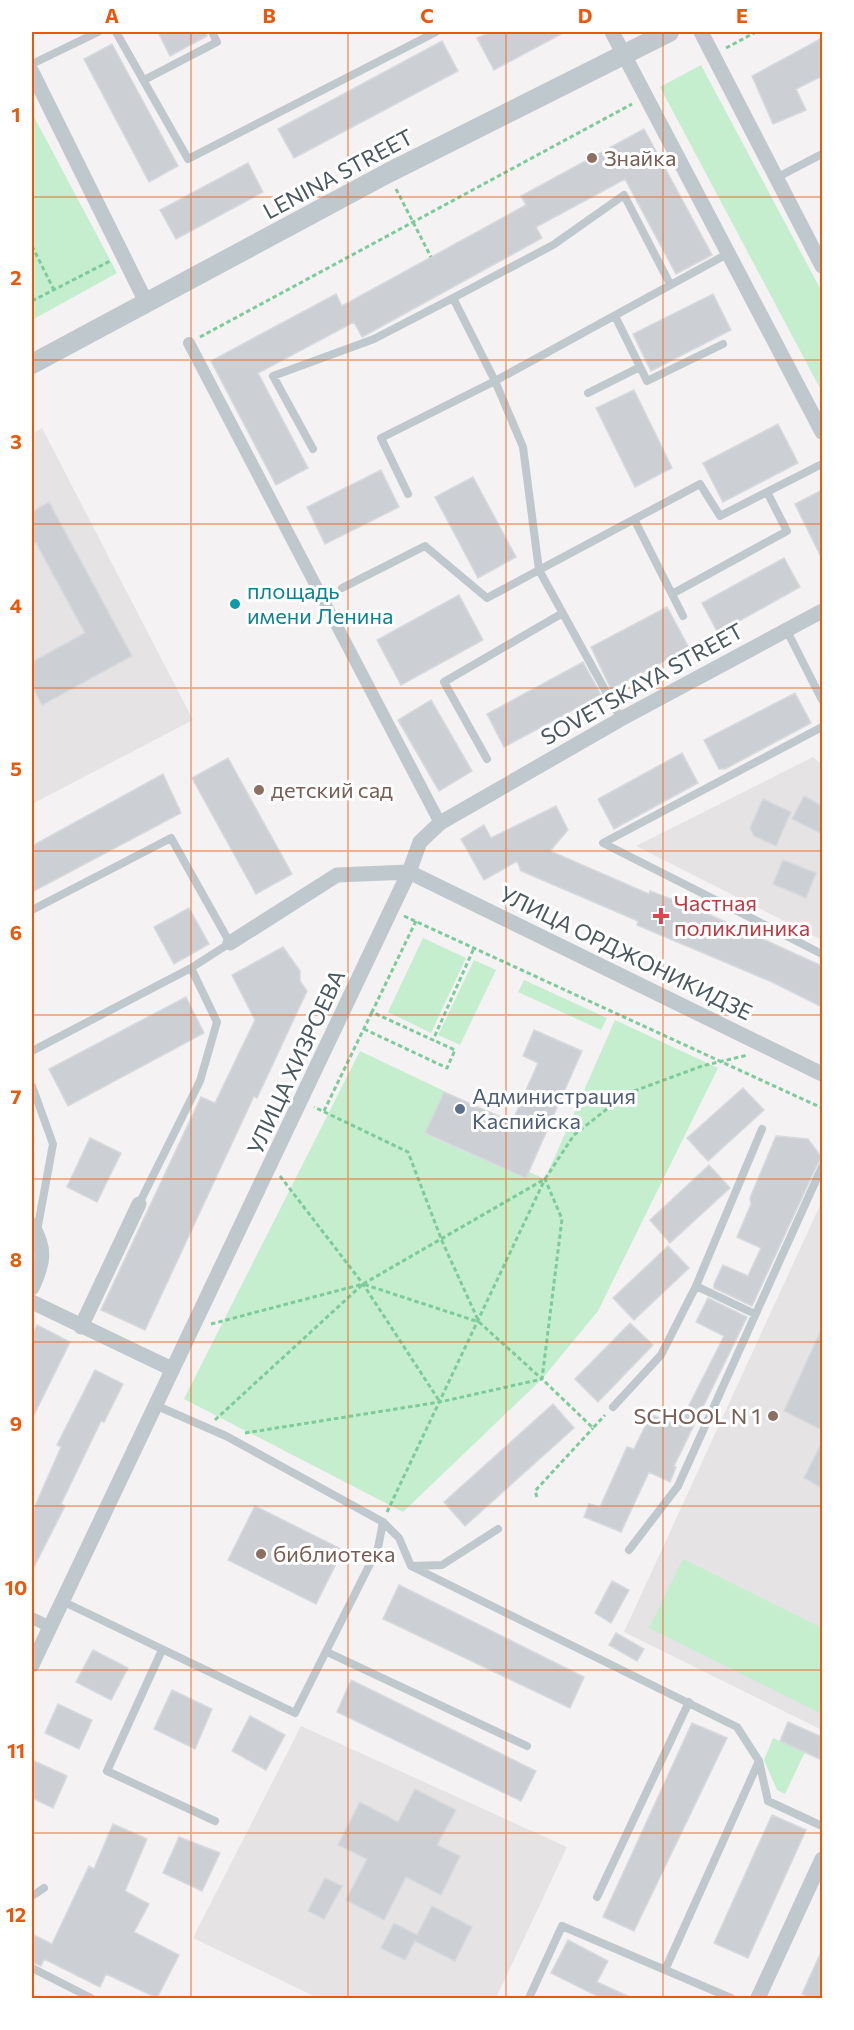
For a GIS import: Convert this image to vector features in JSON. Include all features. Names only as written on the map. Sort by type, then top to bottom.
[{"type":"street","points":[[612,32],[648,96],[822,432]]},
{"type":"street","name":"LENINA STREET","points":[[32,364],[388,173],[669,32]]},
{"type":"street","points":[[701,32],[822,266]]},
{"type":"street","points":[[32,72],[146,302]]},
{"type":"street","points":[[189,343],[440,823]]},
{"type":"street","name":"SOVETSKAYA STREET","points":[[485,798],[621,718],[822,611]]},
{"type":"street","name":"УЛИЦА ХИЗРОЕВА","points":[[32,1665],[392,911],[420,842],[440,823],[485,798]]},
{"type":"street","points":[[230,944],[337,875],[409,872]]},
{"type":"street","name":"УЛИЦА ОРДЖОНИКИДЗЕ","points":[[409,872],[822,1074]]},
{"type":"street","points":[[81,1328],[139,1204]]},
{"type":"street","points":[[32,1288],[43,1264],[34,1229]]},
{"type":"street","points":[[32,1302],[81,1328],[172,1370]]},
{"type":"street","points":[[32,1618],[50,1627]]},
{"type":"street","points":[[758,1998],[822,1859]]},
{"type":"lane","points":[[32,64],[98,32]]},
{"type":"lane","points":[[116,32],[188,159],[436,32]]},
{"type":"lane","points":[[144,80],[217,42],[212,32]]},
{"type":"lane","points":[[776,178],[822,154]]},
{"type":"lane","points":[[313,449],[273,376],[374,339],[553,245],[624,195],[670,284]]},
{"type":"lane","points":[[408,494],[381,438],[495,381],[729,253]]},
{"type":"lane","points":[[453,298],[495,381],[523,447],[539,570],[561,614],[621,718]]},
{"type":"lane","points":[[615,316],[647,381],[723,344]]},
{"type":"lane","points":[[588,393],[640,367]]},
{"type":"lane","points":[[342,588],[425,546],[487,598],[700,484],[720,516],[822,464]]},
{"type":"lane","points":[[672,594],[787,531],[767,492]]},
{"type":"lane","points":[[634,519],[683,616]]},
{"type":"lane","points":[[487,759],[444,682],[561,614]]},
{"type":"lane","points":[[786,631],[822,700]]},
{"type":"lane","points":[[822,727],[603,843],[822,954]]},
{"type":"lane","points":[[32,910],[171,838],[230,944],[191,968],[32,1051]]},
{"type":"lane","points":[[139,1204],[200,1081],[217,1022],[191,968]]},
{"type":"lane","points":[[32,1086],[53,1144],[34,1229]]},
{"type":"lane","points":[[613,1407],[661,1355],[696,1286],[762,1129]]},
{"type":"lane","points":[[629,1550],[678,1486],[822,1167]]},
{"type":"lane","points":[[696,1286],[756,1314]]},
{"type":"lane","points":[[155,1405],[226,1436],[382,1522],[399,1538],[411,1566],[736,1727],[759,1761],[768,1801],[822,1826]]},
{"type":"lane","points":[[62,1601],[295,1713],[378,1548],[382,1522]]},
{"type":"lane","points":[[411,1566],[442,1565],[498,1529]]},
{"type":"lane","points":[[162,1650],[107,1772],[215,1821]]},
{"type":"lane","points":[[327,1652],[527,1746]]},
{"type":"lane","points":[[597,1898],[689,1702]]},
{"type":"lane","points":[[665,1970],[759,1761]]},
{"type":"lane","points":[[32,1896],[44,1888]]},
{"type":"lane","points":[[529,1998],[562,1926],[731,1998]]},
{"type":"lane","points":[[32,1968],[92,1998]]},
{"type":"path","points":[[713,54],[756,32]]},
{"type":"path","points":[[189,343],[648,96]]},
{"type":"path","points":[[388,173],[431,257]]},
{"type":"path","points":[[32,246],[54,290]]},
{"type":"path","points":[[32,301],[122,254]]},
{"type":"path","points":[[392,911],[822,1108]]},
{"type":"path","points":[[324,1111],[416,921]]},
{"type":"path","points":[[433,1040],[474,948]]},
{"type":"path","points":[[364,1029],[447,1068],[455,1050],[372,1012]]},
{"type":"path","points":[[382,1522],[480,1322],[545,1179],[574,1136],[626,1094],[721,1060],[773,1050]]},
{"type":"path","points":[[302,1101],[408,1152],[442,1241],[480,1322],[593,1428]]},
{"type":"path","points":[[272,1165],[363,1284],[440,1402]]},
{"type":"path","points":[[192,1329],[363,1284],[442,1241],[545,1179]]},
{"type":"path","points":[[542,1378],[562,1219],[545,1179]]},
{"type":"path","points":[[363,1284],[480,1322]]},
{"type":"path","points":[[207,1427],[363,1284]]},
{"type":"path","points":[[226,1436],[440,1402],[542,1378]]},
{"type":"path","points":[[537,1497],[535,1491],[613,1407]]},
{"type":"shaded area","points":[[42,428],[193,720],[32,804],[32,434]]},
{"type":"shaded area","points":[[813,757],[822,765],[822,940],[636,846]]},
{"type":"shaded area","name":"SCHOOL N 1","points":[[822,1201],[822,1730],[624,1632]]},
{"type":"shaded area","points":[[301,1726],[567,1847],[496,1998],[318,1998],[193,1938]]},
{"type":"green space","points":[[701,65],[822,292],[822,392],[660,87]]},
{"type":"green space","points":[[32,113],[117,273],[32,320]]},
{"type":"green space","points":[[423,938],[466,958],[431,1033],[388,1012]]},
{"type":"green space","points":[[474,960],[496,970],[460,1045],[438,1035]]},
{"type":"green space","points":[[524,980],[607,1018],[601,1030],[518,992]]},
{"type":"green space","points":[[615,1020],[718,1068],[598,1311],[542,1379],[403,1512],[184,1399],[360,1051],[444,1091],[425,1134],[525,1178],[529,1172],[545,1179]]},
{"type":"green space","points":[[683,1559],[822,1628],[822,1714],[649,1628]]},
{"type":"green space","points":[[773,1738],[805,1752],[785,1794],[777,1790],[764,1760]]},
{"type":"building","points":[[158,32],[206,32],[207,36],[170,56]]},
{"type":"building","points":[[490,32],[565,32],[494,70],[477,38]]},
{"type":"building","points":[[822,38],[822,76],[796,89],[806,110],[773,124],[752,76]]},
{"type":"building","points":[[442,41],[458,71],[294,158],[278,129]]},
{"type":"building","points":[[112,44],[178,166],[149,182],[84,59]]},
{"type":"building","points":[[644,129],[712,255],[676,274],[625,179],[536,227],[542,238],[364,336],[362,337],[354,322],[258,373],[308,468],[276,485],[211,361],[336,294],[342,306],[526,205],[521,196]]},
{"type":"building","points":[[248,163],[263,192],[176,239],[160,210]]},
{"type":"building","points":[[713,294],[731,330],[651,371],[633,334]]},
{"type":"building","points":[[634,390],[672,468],[635,487],[596,408]]},
{"type":"building","points":[[778,424],[798,463],[723,502],[703,463]]},
{"type":"building","points":[[381,470],[399,507],[325,544],[307,507]]},
{"type":"building","points":[[473,477],[516,557],[478,578],[435,497]]},
{"type":"building","points":[[822,490],[822,559],[795,504]]},
{"type":"building","points":[[49,502],[132,656],[42,705],[32,685],[32,662],[85,633],[36,543],[32,545],[32,512]]},
{"type":"building","points":[[784,558],[800,587],[718,633],[702,603]]},
{"type":"building","points":[[459,595],[483,640],[401,685],[377,640]]},
{"type":"building","points":[[667,607],[689,648],[611,689],[591,647]]},
{"type":"building","points":[[583,662],[601,695],[504,747],[487,714]]},
{"type":"building","points":[[795,693],[811,723],[725,769],[719,769],[704,740]]},
{"type":"building","points":[[431,700],[472,771],[439,791],[398,720]]},
{"type":"building","points":[[682,753],[698,783],[614,829],[598,799]]},
{"type":"building","points":[[228,758],[292,874],[256,894],[192,778]]},
{"type":"building","points":[[163,774],[181,813],[32,892],[32,846]]},
{"type":"building","points":[[804,796],[822,806],[822,834],[792,819]]},
{"type":"building","points":[[763,799],[791,812],[776,846],[754,836],[750,828]]},
{"type":"building","points":[[556,806],[568,830],[550,851],[649,894],[650,891],[695,908],[822,966],[822,1007],[772,982],[637,925],[638,921],[521,871],[517,861],[484,880],[461,839],[484,825],[491,838]]},
{"type":"building","points":[[783,860],[816,873],[806,898],[773,884]]},
{"type":"building","points":[[189,908],[209,944],[174,964],[154,927]]},
{"type":"building","points":[[283,947],[300,971],[300,981],[307,991],[257,1098],[254,1096],[145,1330],[101,1310],[201,1097],[215,1103],[255,1020],[232,975]]},
{"type":"building","points":[[186,997],[204,1033],[68,1106],[49,1069]]},
{"type":"building","name":"Администрация Каспийска","points":[[534,1030],[582,1051],[526,1178],[425,1133],[444,1092],[512,1122],[538,1063],[523,1056]]},
{"type":"building","points":[[743,1088],[764,1110],[708,1161],[687,1138]]},
{"type":"building","points":[[776,1136],[808,1139],[822,1158],[752,1306],[714,1288],[714,1284],[723,1265],[748,1276],[761,1248],[737,1237],[751,1204],[750,1198]]},
{"type":"building","points":[[90,1138],[121,1153],[97,1202],[67,1187]]},
{"type":"building","points":[[709,1165],[730,1188],[670,1243],[650,1220]]},
{"type":"building","points":[[668,1246],[689,1268],[634,1320],[613,1298]]},
{"type":"building","points":[[708,1298],[747,1317],[674,1466],[676,1467],[670,1482],[649,1472],[621,1532],[584,1517],[589,1504],[600,1507],[627,1447],[634,1449],[651,1414],[678,1427],[724,1336],[696,1322]]},
{"type":"building","points":[[630,1323],[653,1345],[598,1402],[575,1379]]},
{"type":"building","points":[[37,1325],[70,1342],[32,1419],[32,1335]]},
{"type":"building","points":[[822,1328],[822,1430],[784,1411]]},
{"type":"building","points":[[95,1370],[123,1384],[104,1422],[101,1421],[61,1504],[65,1506],[32,1571],[32,1513],[61,1447],[57,1445]]},
{"type":"building","points":[[553,1404],[574,1428],[465,1526],[444,1502]]},
{"type":"building","points":[[822,1442],[822,1488],[804,1478]]},
{"type":"building","points":[[255,1506],[343,1550],[316,1604],[228,1560]]},
{"type":"building","points":[[612,1581],[629,1590],[611,1623],[595,1613]]},
{"type":"building","points":[[399,1585],[584,1677],[570,1708],[383,1619]]},
{"type":"building","points":[[616,1633],[644,1649],[637,1661],[609,1645]]},
{"type":"building","points":[[93,1650],[128,1668],[111,1700],[76,1682]]},
{"type":"building","points":[[351,1680],[536,1771],[521,1801],[337,1712]]},
{"type":"building","points":[[172,1690],[212,1709],[195,1749],[154,1729]]},
{"type":"building","points":[[58,1704],[92,1720],[79,1749],[45,1733]]},
{"type":"building","points":[[250,1716],[285,1735],[266,1770],[232,1751]]},
{"type":"building","points":[[788,1722],[822,1737],[822,1760],[780,1741]]},
{"type":"building","points":[[692,1723],[727,1738],[634,1931],[603,1917]]},
{"type":"building","points":[[32,1760],[67,1776],[53,1808],[32,1798]]},
{"type":"building","points":[[415,1789],[456,1810],[437,1845],[460,1856],[441,1895],[406,1877],[384,1920],[346,1900],[367,1859],[338,1845],[360,1802],[398,1822]]},
{"type":"building","points":[[772,1815],[806,1830],[748,1958],[714,1943]]},
{"type":"building","points":[[113,1824],[147,1839],[125,1891],[149,1904],[134,1932],[179,1955],[157,1998],[106,1974],[100,1987],[44,1959],[41,1966],[32,1962],[32,1934],[52,1944],[89,1866],[94,1869]]},
{"type":"building","points":[[179,1837],[220,1853],[202,1891],[163,1873]]},
{"type":"building","points":[[325,1878],[342,1886],[324,1919],[308,1911]]},
{"type":"building","points":[[432,1906],[472,1927],[455,1961],[415,1941],[405,1960],[381,1948],[394,1923],[417,1935]]},
{"type":"building","points":[[568,1940],[608,1961],[597,1982],[632,1998],[601,1998],[551,1973]]},
{"type":"building","points":[[822,1950],[822,1998],[810,1998],[802,1994]]},
{"type":"place","name":"Знайка","points":[[592,158]]},
{"type":"place","name":"площадь имени Ленина","points":[[235,604]]},
{"type":"place","name":"детский сад","points":[[259,790]]},
{"type":"place","name":"Частная поликлиника","points":[[661,916]]},
{"type":"place","name":"Администрация Каспийска","points":[[460,1109]]},
{"type":"place","name":"SCHOOL N 1","points":[[773,1416]]},
{"type":"place","name":"библиотека","points":[[261,1554]]}]
